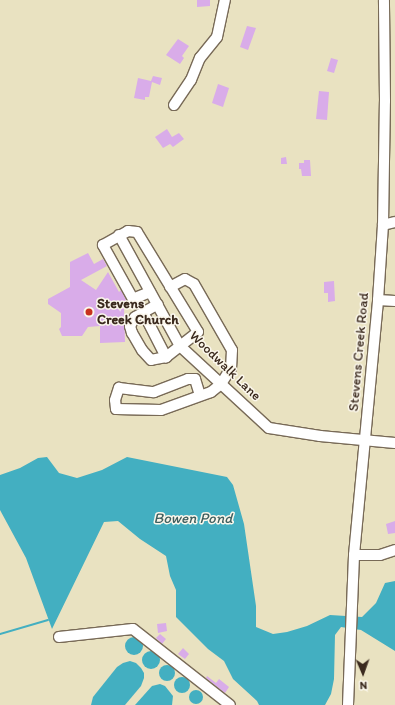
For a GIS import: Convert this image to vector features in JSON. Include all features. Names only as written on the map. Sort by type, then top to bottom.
[{"type":"street","points":[[174,105],[191,80],[200,58],[216,36],[225,0]]},
{"type":"street","name":"Stevens Creek Road","points":[[348,705],[354,556],[378,300],[383,225],[385,100],[384,0]]},
{"type":"street","points":[[383,225],[395,222]]},
{"type":"street","points":[[150,292],[133,299],[103,245],[128,231],[137,232],[198,332],[166,357],[151,360],[142,350],[132,333],[130,326],[135,317],[158,304]]},
{"type":"street","name":"Woodwalk Lane","points":[[119,235],[180,346],[269,428],[395,443]]},
{"type":"street","points":[[170,287],[185,279],[194,284],[232,350],[231,368],[221,384],[211,392],[161,410],[116,409],[116,400],[119,388],[154,392],[188,379],[194,379],[200,395]]},
{"type":"street","points":[[378,300],[395,301]]},
{"type":"street","points":[[143,312],[166,357]]},
{"type":"street","points":[[354,556],[380,555],[395,550]]},
{"type":"street","points":[[59,637],[133,629],[230,705]]},
{"type":"street","points":[[188,672],[191,668],[201,674]]},
{"type":"water","name":"Bowen Pond","points":[[47,457],[59,473],[77,478],[102,470],[127,457],[227,477],[233,485],[244,524],[256,606],[256,627],[273,634],[287,632],[307,626],[330,615],[362,617],[376,603],[385,583],[395,581],[395,651],[361,630],[341,627],[335,635],[334,679],[331,694],[325,705],[259,705],[257,701],[233,679],[224,661],[208,649],[176,617],[176,590],[170,576],[166,556],[140,539],[118,521],[104,522],[52,629],[26,558],[0,510],[0,475],[20,468],[38,458]]},
{"type":"water","points":[[134,637],[140,640],[143,646],[140,652],[134,655],[128,652],[125,646],[128,640]]},
{"type":"water","points":[[151,651],[157,654],[160,660],[157,666],[151,669],[145,666],[142,660],[145,654]]},
{"type":"water","points":[[130,661],[136,663],[141,668],[144,673],[144,678],[141,686],[125,705],[91,705],[93,697],[117,667]]},
{"type":"water","points":[[164,665],[170,665],[175,670],[173,679],[170,681],[164,681],[159,676],[159,670]]},
{"type":"water","points":[[179,677],[185,677],[190,682],[188,691],[185,693],[179,693],[174,688],[174,682]]},
{"type":"water","points":[[160,684],[165,686],[173,696],[172,705],[135,705],[152,686]]},
{"type":"water","points":[[196,690],[201,692],[203,697],[201,702],[196,704],[191,702],[189,697],[191,692]]},
{"type":"building","points":[[197,0],[210,0],[210,6],[197,7]]},
{"type":"building","points":[[247,26],[256,28],[248,50],[240,47]]},
{"type":"building","points":[[178,39],[189,46],[182,56],[184,58],[180,64],[166,55]]},
{"type":"building","points":[[331,58],[338,60],[334,73],[327,71]]},
{"type":"building","points":[[153,76],[162,78],[160,85],[152,82],[149,97],[145,97],[145,100],[134,98],[138,78],[151,81]]},
{"type":"building","points":[[218,84],[229,88],[223,107],[212,103]]},
{"type":"building","points":[[319,91],[329,92],[327,120],[316,119]]},
{"type":"building","points":[[167,129],[172,137],[179,133],[184,139],[173,147],[170,144],[163,148],[155,137]]},
{"type":"building","points":[[286,157],[287,164],[281,164],[281,158]]},
{"type":"building","points":[[304,160],[310,160],[311,176],[302,176],[301,169],[299,169],[299,163],[304,163]]},
{"type":"building","points":[[88,253],[94,264],[103,259],[107,266],[81,280],[96,290],[108,272],[119,292],[121,290],[126,300],[126,305],[124,306],[125,342],[100,343],[100,326],[88,327],[82,336],[62,336],[59,329],[61,327],[61,313],[48,304],[48,299],[70,287],[70,262]]},
{"type":"building","points":[[334,281],[335,301],[328,302],[328,293],[324,293],[324,282]]},
{"type":"building","points":[[395,521],[395,533],[388,534],[386,524]]},
{"type":"building","points":[[166,623],[167,631],[158,633],[157,624]]},
{"type":"building","points":[[160,634],[166,639],[162,644],[156,638]]},
{"type":"building","points":[[183,648],[189,654],[185,659],[178,654]]},
{"type":"building","points":[[207,676],[216,683],[219,679],[229,687],[225,693],[206,678]]},
{"type":"waterway","points":[[0,634],[48,620]]},
{"type":"place","name":"Stevens Creek Church","points":[[89,312]]}]
